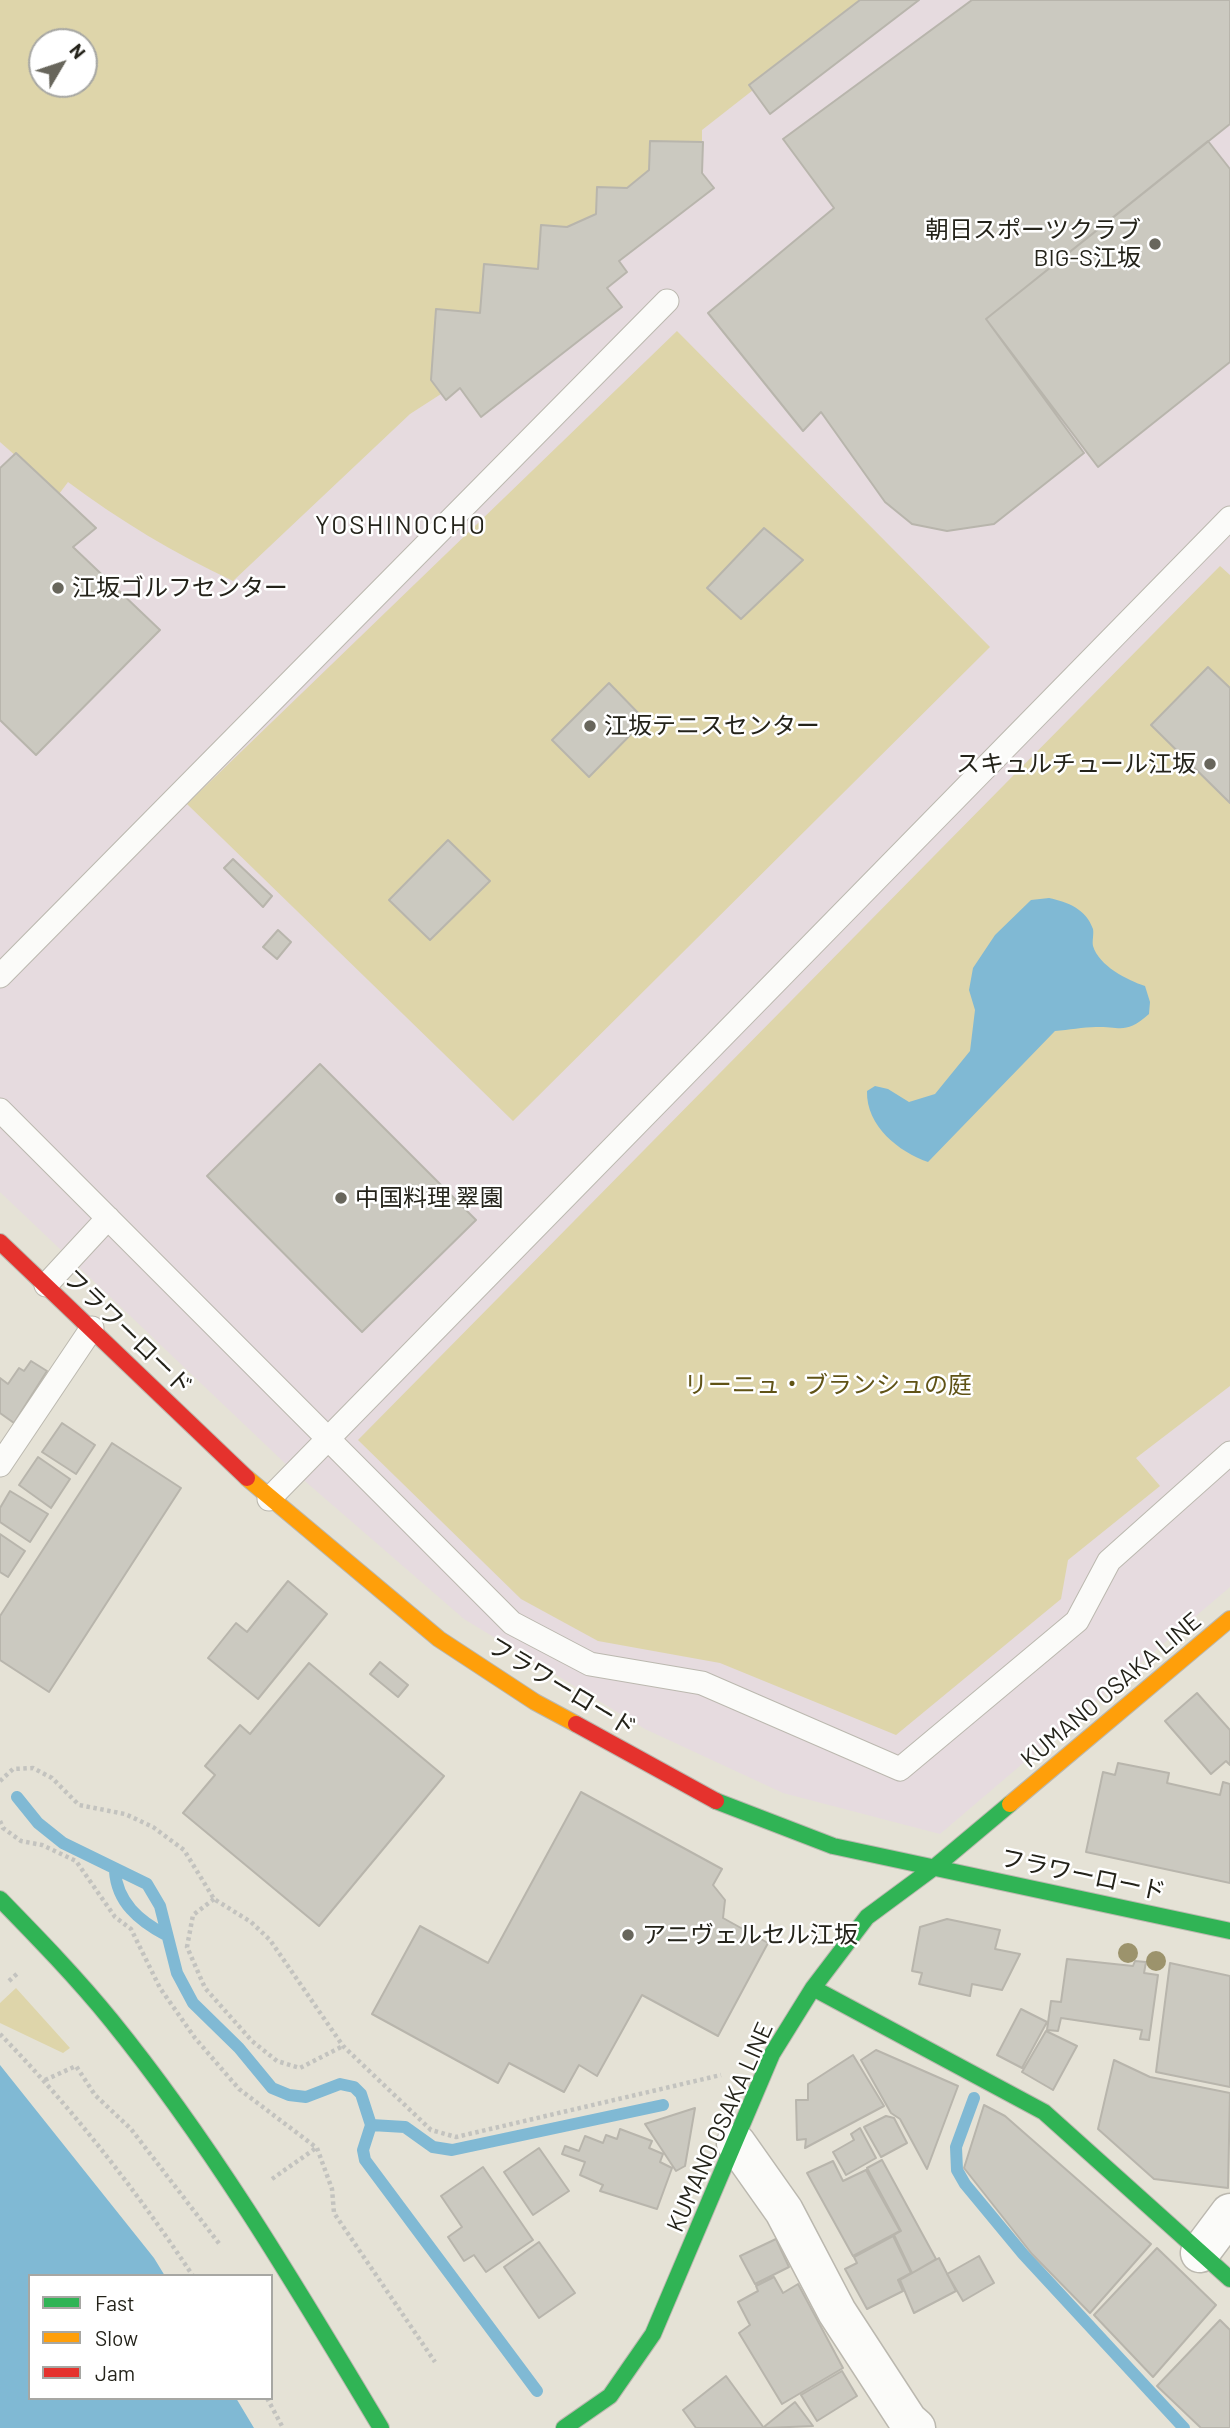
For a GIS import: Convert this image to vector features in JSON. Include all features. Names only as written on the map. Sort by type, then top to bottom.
[{"type":"street","name":"フラワーロード","points":[[0,1242],[269,1499],[439,1639],[547,1709],[721,1804],[833,1846],[1230,1931]]},
{"type":"street","name":"KUMANO OSAKA LINE","points":[[564,2428],[610,2396],[653,2334],[772,2054],[813,1988],[867,1917],[936,1866],[1230,1619]]},
{"type":"street","points":[[0,1899],[141,2059],[262,2227],[381,2428]]},
{"type":"street","points":[[813,1988],[1044,2112],[1230,2280]]},
{"type":"street","points":[[736,2143],[784,2211],[837,2312],[908,2421],[916,2428]]},
{"type":"street","points":[[1200,2253],[1230,2213]]},
{"type":"lane","points":[[0,976],[667,301]]},
{"type":"lane","points":[[269,1499],[1228,525]]},
{"type":"lane","points":[[0,1110],[512,1623],[590,1664],[702,1683],[900,1769],[1077,1620],[1109,1561],[1230,1452]]},
{"type":"lane","points":[[46,1285],[108,1218]]},
{"type":"lane","points":[[0,1465],[92,1328]]},
{"type":"path","points":[[0,1781],[13,1769],[33,1768],[52,1778],[79,1805],[125,1814],[153,1827],[184,1850],[214,1899],[251,1922],[270,1940],[343,2046],[431,2130],[456,2137],[722,2075]]},
{"type":"path","points":[[0,1821],[3,1828],[21,1841],[42,1845],[76,1861],[115,1917],[131,1929],[160,1988],[195,2038],[239,2089],[317,2148],[332,2189],[334,2213],[435,2362]]},
{"type":"path","points":[[214,1899],[193,1915],[187,1947],[205,1988],[252,2041],[277,2061],[300,2068],[343,2046]]},
{"type":"path","points":[[0,2034],[46,2080],[153,2215],[193,2274]]},
{"type":"path","points":[[46,2080],[76,2067],[95,2095],[131,2129],[227,2255]]},
{"type":"path","points":[[266,2184],[317,2148]]},
{"type":"path","points":[[268,2400],[282,2428]]},
{"type":"shaded area","points":[[0,0],[1230,0],[1230,1587],[940,1834],[783,1793],[645,1729],[464,1619],[291,1469],[0,1192]]},
{"type":"green space","points":[[0,0],[868,0],[702,130],[702,173],[714,188],[441,394],[410,414],[233,581],[148,536],[68,482],[59,494],[0,442]]},
{"type":"green space","name":"江坂テニスセンター","points":[[677,331],[990,647],[513,1121],[187,804]]},
{"type":"green space","name":"リーニュ・ブランシュの庭","points":[[1220,566],[1230,575],[1230,1386],[1136,1458],[1160,1486],[1068,1560],[1061,1599],[896,1735],[720,1663],[598,1641],[521,1599],[358,1440]]},
{"type":"green space","points":[[16,1988],[70,2048],[63,2053],[0,2023],[0,2003]]},
{"type":"water","points":[[1049,898],[1069,904],[1086,916],[1093,929],[1093,946],[1101,960],[1122,976],[1145,986],[1150,1002],[1149,1014],[1124,1028],[1091,1027],[1055,1031],[928,1162],[917,1158],[886,1136],[878,1126],[868,1104],[867,1091],[875,1086],[888,1089],[909,1102],[935,1094],[970,1051],[975,1010],[969,990],[973,968],[995,935],[1031,900]]},
{"type":"water","points":[[0,2065],[154,2258],[164,2274],[28,2274],[28,2400],[237,2400],[254,2428],[0,2428]]},
{"type":"building","points":[[860,0],[919,0],[770,114],[749,85]]},
{"type":"building","points":[[972,0],[1230,0],[1230,124],[986,319],[1084,453],[994,524],[947,531],[912,524],[885,502],[821,412],[803,431],[708,313],[834,208],[783,139]]},
{"type":"building","points":[[650,141],[703,142],[702,173],[714,188],[619,261],[627,272],[607,288],[622,307],[481,417],[460,388],[446,400],[431,380],[436,309],[480,313],[484,264],[538,269],[541,225],[567,227],[596,214],[597,187],[627,188],[649,170]]},
{"type":"building","name":"朝日スポーツクラブ BIG-S江坂","points":[[1208,141],[1230,169],[1230,362],[1098,467],[986,319]]},
{"type":"building","name":"江坂ゴルフセンター","points":[[16,453],[96,528],[73,547],[160,630],[36,755],[0,720],[0,468]]},
{"type":"building","points":[[764,528],[803,560],[741,619],[707,588]]},
{"type":"building","name":"スキュルチュール江坂","points":[[1208,667],[1230,688],[1230,803],[1151,725]]},
{"type":"building","points":[[609,683],[645,720],[589,777],[552,740]]},
{"type":"building","points":[[448,840],[490,881],[430,940],[389,900]]},
{"type":"building","points":[[233,859],[272,896],[263,907],[224,868]]},
{"type":"building","points":[[278,930],[291,942],[277,959],[263,947]]},
{"type":"building","name":"中国料理 翠園","points":[[320,1064],[476,1220],[362,1332],[207,1176]]},
{"type":"building","points":[[31,1361],[47,1371],[14,1423],[0,1413],[0,1378],[8,1384],[19,1368],[24,1371]]},
{"type":"building","points":[[62,1423],[95,1445],[76,1474],[42,1452]]},
{"type":"building","points":[[112,1443],[181,1488],[49,1692],[0,1660],[0,1616]]},
{"type":"building","points":[[38,1457],[70,1479],[51,1508],[19,1485]]},
{"type":"building","points":[[10,1491],[48,1514],[30,1542],[0,1522],[0,1508]]},
{"type":"building","points":[[0,1534],[25,1551],[8,1577],[0,1572]]},
{"type":"building","points":[[288,1581],[327,1614],[258,1699],[208,1658],[236,1623],[247,1632]]},
{"type":"building","points":[[380,1662],[408,1685],[398,1697],[370,1674]]},
{"type":"building","points":[[309,1663],[444,1776],[319,1926],[183,1813],[215,1775],[205,1766],[240,1725],[250,1734]]},
{"type":"building","points":[[1197,1693],[1230,1730],[1230,1765],[1226,1761],[1211,1774],[1165,1721]]},
{"type":"building","points":[[1118,1763],[1169,1773],[1167,1783],[1220,1795],[1223,1782],[1230,1784],[1230,1883],[1086,1852],[1103,1772],[1115,1775]]},
{"type":"building","name":"アニヴェルセル江坂","points":[[581,1792],[722,1869],[713,1885],[725,1900],[723,1918],[768,1943],[718,2036],[642,1995],[597,2076],[579,2065],[564,2092],[509,2063],[498,2083],[372,2014],[420,1926],[488,1963]]},
{"type":"building","points":[[947,1919],[1000,1930],[995,1949],[1020,1954],[1002,1990],[972,1984],[970,1996],[919,1984],[922,1973],[912,1971],[920,1927]]},
{"type":"building","points":[[1067,1959],[1133,1966],[1135,1961],[1146,1962],[1144,1973],[1158,1975],[1149,2040],[1140,2039],[1142,2030],[1061,2018],[1058,2031],[1047,2030],[1051,2001],[1061,2002]]},
{"type":"building","points":[[1170,1963],[1230,1976],[1230,2087],[1156,2072]]},
{"type":"building","points":[[1021,2009],[1047,2022],[1022,2068],[997,2055]]},
{"type":"building","points":[[1046,2031],[1077,2046],[1053,2090],[1022,2072]]},
{"type":"building","points":[[876,2050],[958,2086],[927,2169],[900,2119],[891,2113],[861,2060]]},
{"type":"building","points":[[853,2055],[884,2106],[805,2148],[806,2139],[797,2140],[796,2100],[808,2100],[808,2084]]},
{"type":"building","points":[[1114,2060],[1150,2077],[1230,2093],[1228,2188],[1154,2179],[1098,2129]]},
{"type":"building","points":[[984,2105],[1005,2116],[1151,2244],[1090,2313],[1032,2254],[964,2168]]},
{"type":"building","points":[[695,2108],[685,2166],[676,2171],[645,2124]]},
{"type":"building","points":[[886,2116],[894,2118],[907,2143],[881,2157],[864,2127]]},
{"type":"building","points":[[860,2128],[876,2158],[846,2175],[833,2152],[854,2140],[851,2134]]},
{"type":"building","points":[[620,2129],[652,2141],[649,2148],[663,2154],[660,2162],[672,2168],[657,2209],[600,2191],[603,2185],[580,2175],[585,2162],[562,2154],[565,2146],[579,2151],[585,2136],[603,2143],[606,2135],[617,2139]]},
{"type":"building","points":[[539,2148],[569,2191],[533,2215],[504,2172]]},
{"type":"building","points":[[882,2160],[936,2259],[912,2273],[894,2235],[901,2231],[867,2168]]},
{"type":"building","points":[[833,2161],[843,2181],[866,2170],[900,2231],[853,2256],[807,2173]]},
{"type":"building","points":[[483,2167],[533,2240],[486,2272],[474,2255],[464,2261],[448,2237],[462,2227],[441,2196]]},
{"type":"building","points":[[893,2236],[911,2273],[898,2280],[903,2291],[867,2309],[845,2269],[857,2263],[854,2257]]},
{"type":"building","points":[[776,2239],[789,2267],[755,2284],[740,2256]]},
{"type":"building","points":[[539,2242],[575,2293],[539,2318],[504,2267]]},
{"type":"building","points":[[1157,2248],[1216,2305],[1153,2377],[1094,2315]]},
{"type":"building","points":[[979,2256],[994,2283],[963,2301],[947,2274]]},
{"type":"building","points":[[939,2258],[956,2291],[914,2313],[900,2280]]},
{"type":"building","points":[[774,2277],[783,2293],[798,2284],[843,2368],[782,2404],[739,2333],[750,2325],[738,2302],[758,2291],[756,2286]]},
{"type":"building","points":[[1220,2320],[1230,2330],[1230,2428],[1201,2428],[1157,2386]]},
{"type":"building","points":[[842,2371],[857,2396],[817,2421],[801,2395]]},
{"type":"building","points":[[726,2376],[764,2428],[696,2428],[683,2410]]},
{"type":"building","points":[[795,2402],[813,2426],[766,2428],[765,2426]]},
{"type":"waterway","points":[[17,1797],[38,1823],[63,1843],[147,1884],[160,1906],[177,1973],[193,2003],[239,2048],[272,2088],[289,2095],[306,2097],[340,2084],[354,2087],[361,2094],[371,2125],[363,2150],[365,2160],[537,2391]]},
{"type":"waterway","points":[[115,1871],[120,1892],[131,1909],[166,1935]]},
{"type":"waterway","points":[[974,2098],[956,2147],[957,2170],[965,2184],[1023,2254],[1184,2428]]},
{"type":"waterway","points":[[371,2125],[405,2127],[433,2147],[452,2150],[663,2105]]},
{"type":"traffic: fast","points":[[716,1801],[833,1846],[1230,1931]]},
{"type":"traffic: fast","points":[[564,2428],[610,2396],[653,2334],[772,2054],[813,1988],[867,1917],[936,1866],[1010,1804]]},
{"type":"traffic: fast","points":[[0,1899],[98,2004],[149,2068],[253,2219],[381,2428]]},
{"type":"traffic: fast","points":[[813,1988],[1044,2112],[1230,2279]]},
{"type":"traffic: slow","points":[[247,1478],[439,1639],[535,1702],[576,1724]]},
{"type":"traffic: slow","points":[[1010,1804],[1230,1619]]},
{"type":"traffic: jam","points":[[0,1242],[247,1478]]},
{"type":"traffic: jam","points":[[576,1724],[716,1801]]},
{"type":"place","name":"朝日スポーツクラブ BIG-S江坂","points":[[1155,244]]},
{"type":"place","name":"江坂ゴルフセンター","points":[[58,588]]},
{"type":"place","name":"江坂テニスセンター","points":[[590,726]]},
{"type":"place","name":"スキュルチュール江坂","points":[[1210,764]]},
{"type":"place","name":"中国料理 翠園","points":[[341,1198]]},
{"type":"place","name":"アニヴェルセル江坂","points":[[628,1935]]},
{"type":"district","name":"YOSHINOCHO","points":[[401,525]]}]
